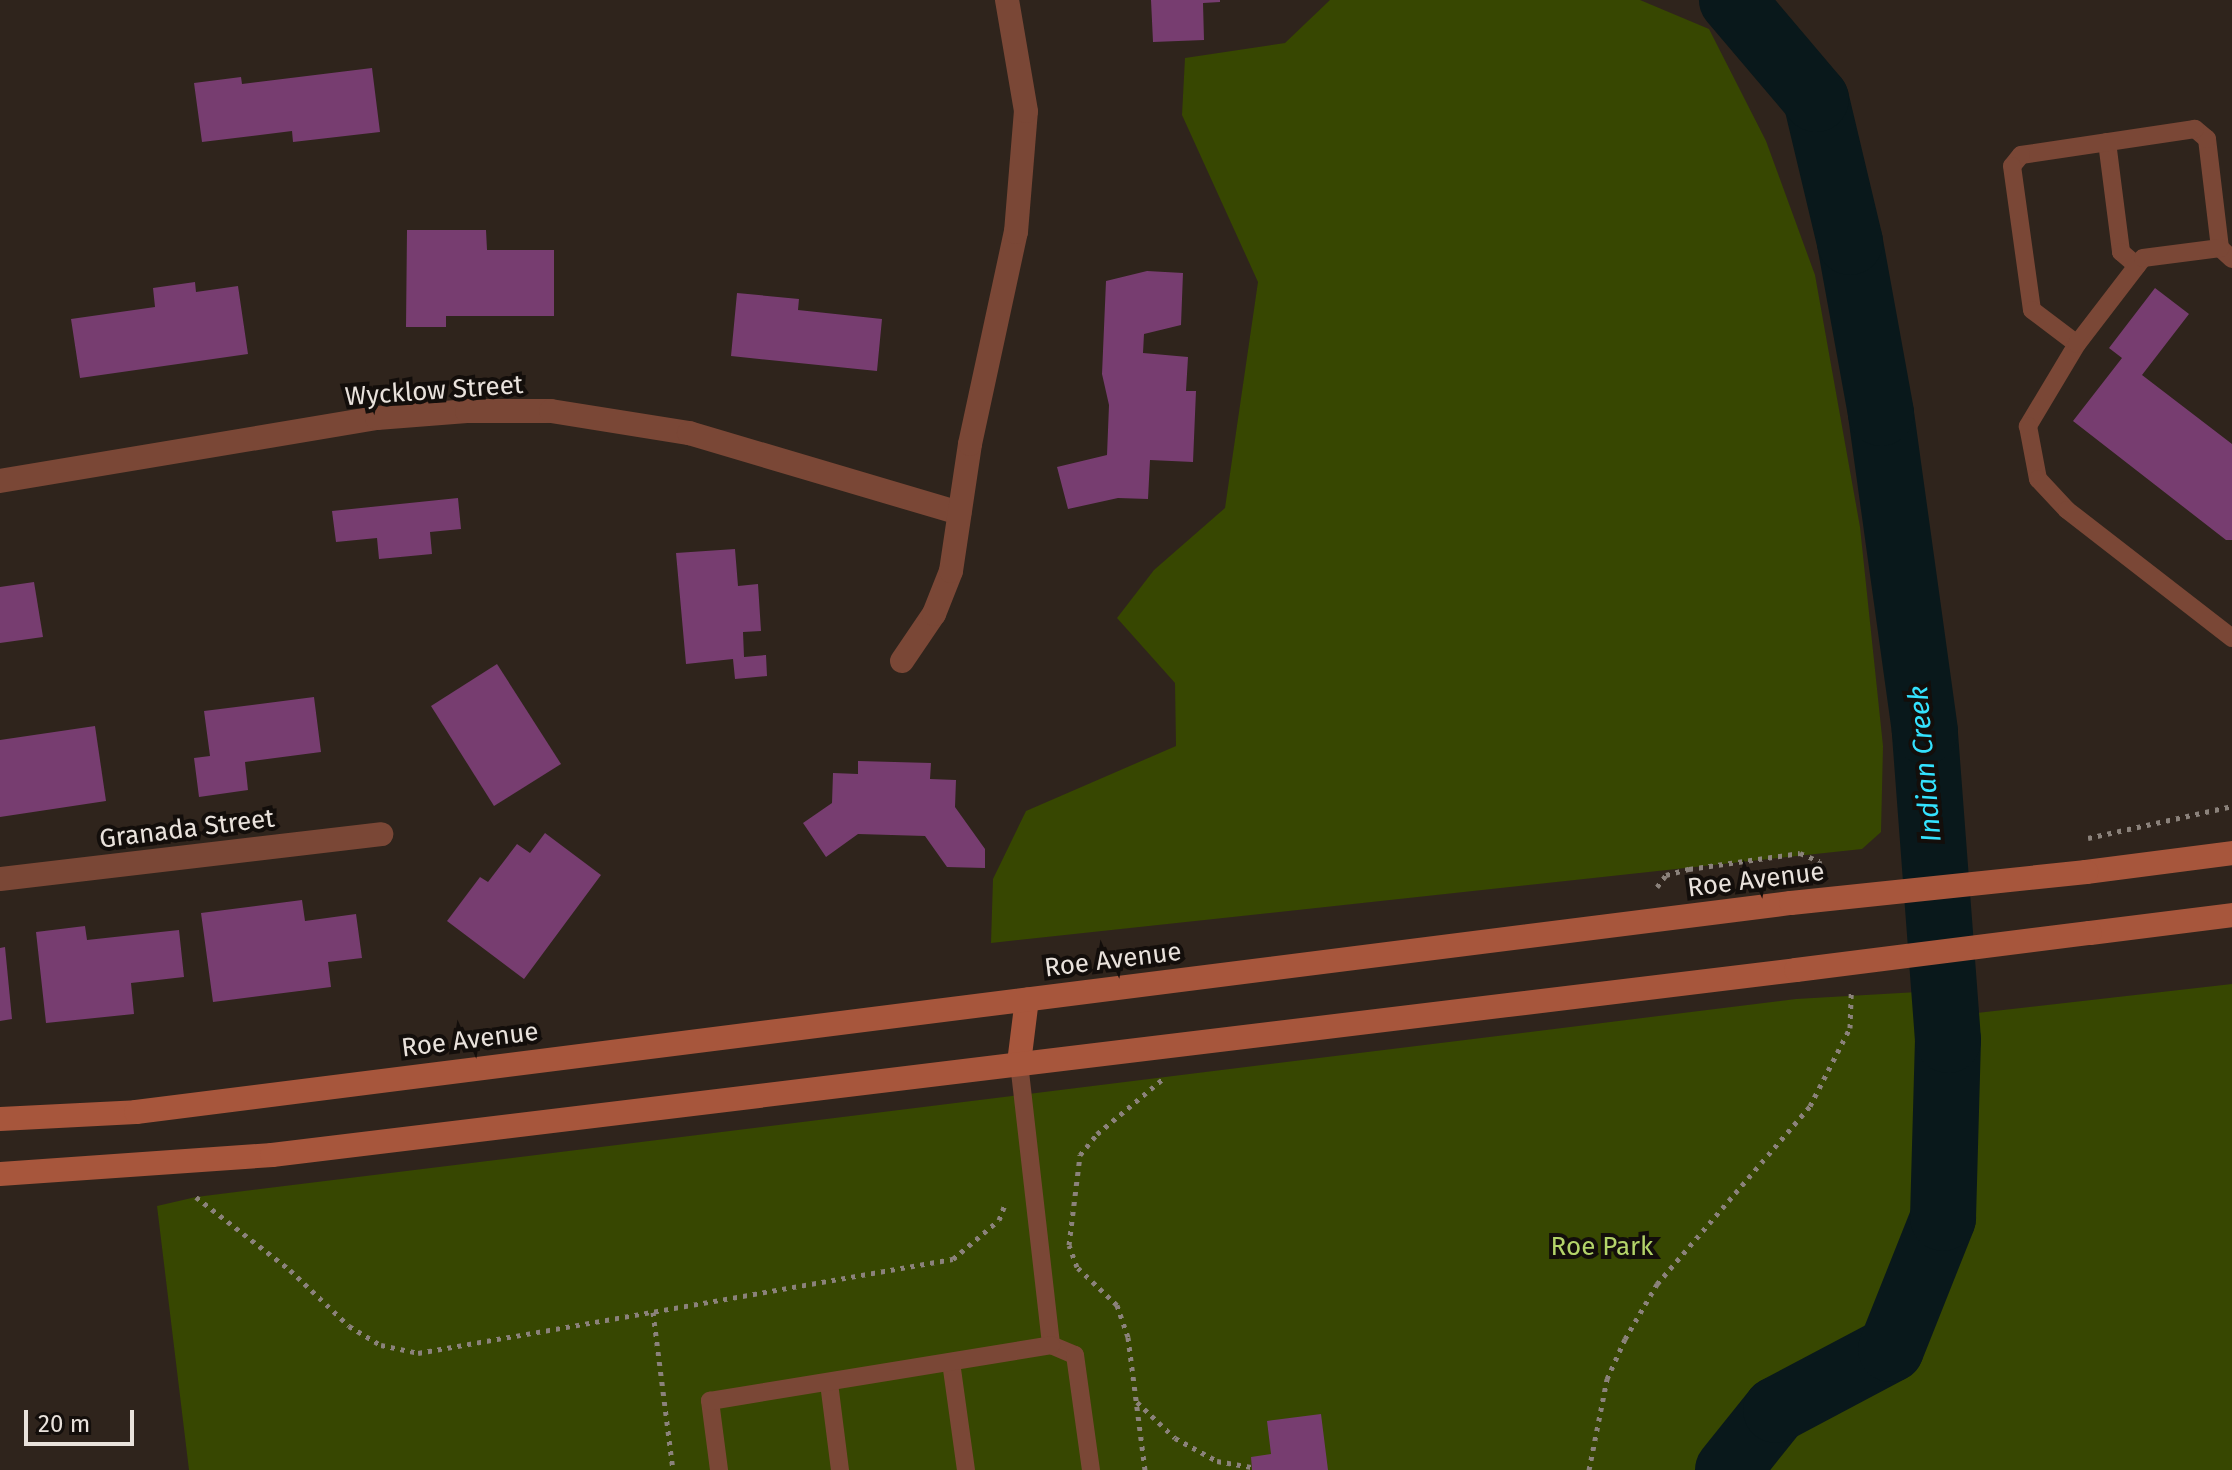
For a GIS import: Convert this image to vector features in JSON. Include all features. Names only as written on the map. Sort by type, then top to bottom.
[{"type":"main road","name":"Roe Avenue","points":[[0,1119],[136,1112],[1791,903],[2086,872],[2232,853]]},
{"type":"main road","points":[[0,1174],[272,1155],[2232,915]]},
{"type":"main road","points":[[1019,1063],[1027,999]]},
{"type":"street","points":[[902,661],[934,614],[951,571],[959,513],[1024,175],[1026,111],[1007,0]]},
{"type":"street","name":"Wycklow Street","points":[[0,481],[377,418],[551,411],[689,433],[959,513]]},
{"type":"street","name":"Granada Street","points":[[0,879],[381,834]]},
{"type":"lane","points":[[2077,344],[2032,310],[2012,166],[2021,155],[2195,129],[2207,139],[2226,253],[2143,258],[2077,344],[2028,426],[2038,479],[2067,510],[2232,638]]},
{"type":"lane","points":[[2107,142],[2121,252],[2137,266]]},
{"type":"lane","points":[[1019,1063],[1051,1345]]},
{"type":"lane","points":[[719,1470],[710,1401],[1051,1345],[1075,1355],[1091,1470]]},
{"type":"lane","points":[[951,1362],[966,1470]]},
{"type":"lane","points":[[829,1383],[840,1470]]},
{"type":"path","points":[[2081,839],[2232,806]]},
{"type":"path","points":[[1657,887],[1666,875],[1689,869],[1800,853],[1819,861],[1826,889]]},
{"type":"path","points":[[1589,1470],[1607,1379],[1625,1339],[1657,1284],[1810,1106],[1850,1028],[1850,988]]},
{"type":"path","points":[[1145,1470],[1128,1337],[1117,1305],[1077,1267],[1069,1245],[1080,1155],[1097,1134],[1164,1078]]},
{"type":"path","points":[[196,1197],[290,1270],[349,1326],[381,1345],[418,1353],[953,1259],[999,1220],[1010,1192]]},
{"type":"path","points":[[653,1312],[673,1470]]},
{"type":"path","points":[[1137,1402],[1175,1438],[1217,1461],[1252,1467]]},
{"type":"green space","points":[[1330,0],[1640,0],[1709,29],[1766,141],[1815,275],[1860,527],[1883,746],[1881,832],[1862,849],[991,943],[993,879],[1026,811],[1176,746],[1175,683],[1117,618],[1154,570],[1225,508],[1258,282],[1182,115],[1185,58],[1285,43]]},
{"type":"green space","name":"Roe Park","points":[[2232,984],[2232,1470],[189,1470],[157,1206],[196,1197],[1796,999],[1918,992],[1915,1020]]},
{"type":"building","points":[[1151,0],[1220,2],[1203,3],[1204,40],[1153,42]]},
{"type":"building","points":[[372,68],[380,132],[293,142],[292,131],[202,142],[194,83],[241,77],[242,84]]},
{"type":"building","points":[[407,230],[486,230],[487,250],[554,250],[554,316],[446,316],[446,327],[406,327]]},
{"type":"building","points":[[1147,271],[1183,273],[1181,325],[1144,334],[1143,353],[1188,357],[1186,391],[1196,391],[1193,462],[1150,460],[1148,499],[1118,498],[1068,509],[1057,467],[1107,455],[1109,405],[1102,374],[1106,281]]},
{"type":"building","points":[[195,282],[196,292],[238,286],[248,354],[80,378],[71,319],[155,307],[153,288]]},
{"type":"building","points":[[2155,288],[2189,314],[2142,375],[2232,444],[2232,540],[2226,540],[2073,421],[2122,358],[2109,348]]},
{"type":"building","points":[[737,293],[799,299],[798,310],[882,319],[877,371],[731,356]]},
{"type":"building","points":[[458,498],[461,529],[430,532],[432,554],[379,559],[377,538],[336,542],[332,511]]},
{"type":"building","points":[[735,549],[738,586],[758,584],[761,631],[743,632],[744,657],[766,655],[767,676],[735,679],[733,659],[686,664],[676,553]]},
{"type":"building","points":[[34,582],[43,637],[0,643],[0,587]]},
{"type":"building","points":[[497,664],[561,764],[494,806],[431,706]]},
{"type":"building","points":[[314,697],[321,752],[245,762],[248,790],[199,797],[194,758],[210,756],[204,711]]},
{"type":"building","points":[[95,726],[106,801],[0,817],[0,740]]},
{"type":"building","points":[[858,761],[931,763],[930,779],[956,780],[955,807],[985,849],[985,868],[947,867],[925,836],[858,834],[826,857],[803,823],[832,803],[833,773],[858,774]]},
{"type":"building","points":[[545,833],[601,875],[524,979],[447,921],[480,877],[488,882],[517,844],[530,853]]},
{"type":"building","points":[[302,900],[305,921],[356,914],[362,958],[328,962],[331,987],[213,1002],[201,913]]},
{"type":"building","points":[[85,926],[87,940],[179,930],[184,977],[131,983],[134,1014],[46,1023],[36,932]]},
{"type":"building","points":[[5,947],[12,1019],[0,1021],[0,948]]},
{"type":"building","points":[[1321,1414],[1328,1470],[1252,1470],[1251,1457],[1271,1454],[1267,1421]]},
{"type":"waterway","name":"Indian Creek","points":[[1728,1470],[1776,1410],[1891,1349],[1943,1218],[1948,1040],[1925,731],[1881,413],[1850,242],[1816,99],[1732,0]]}]
